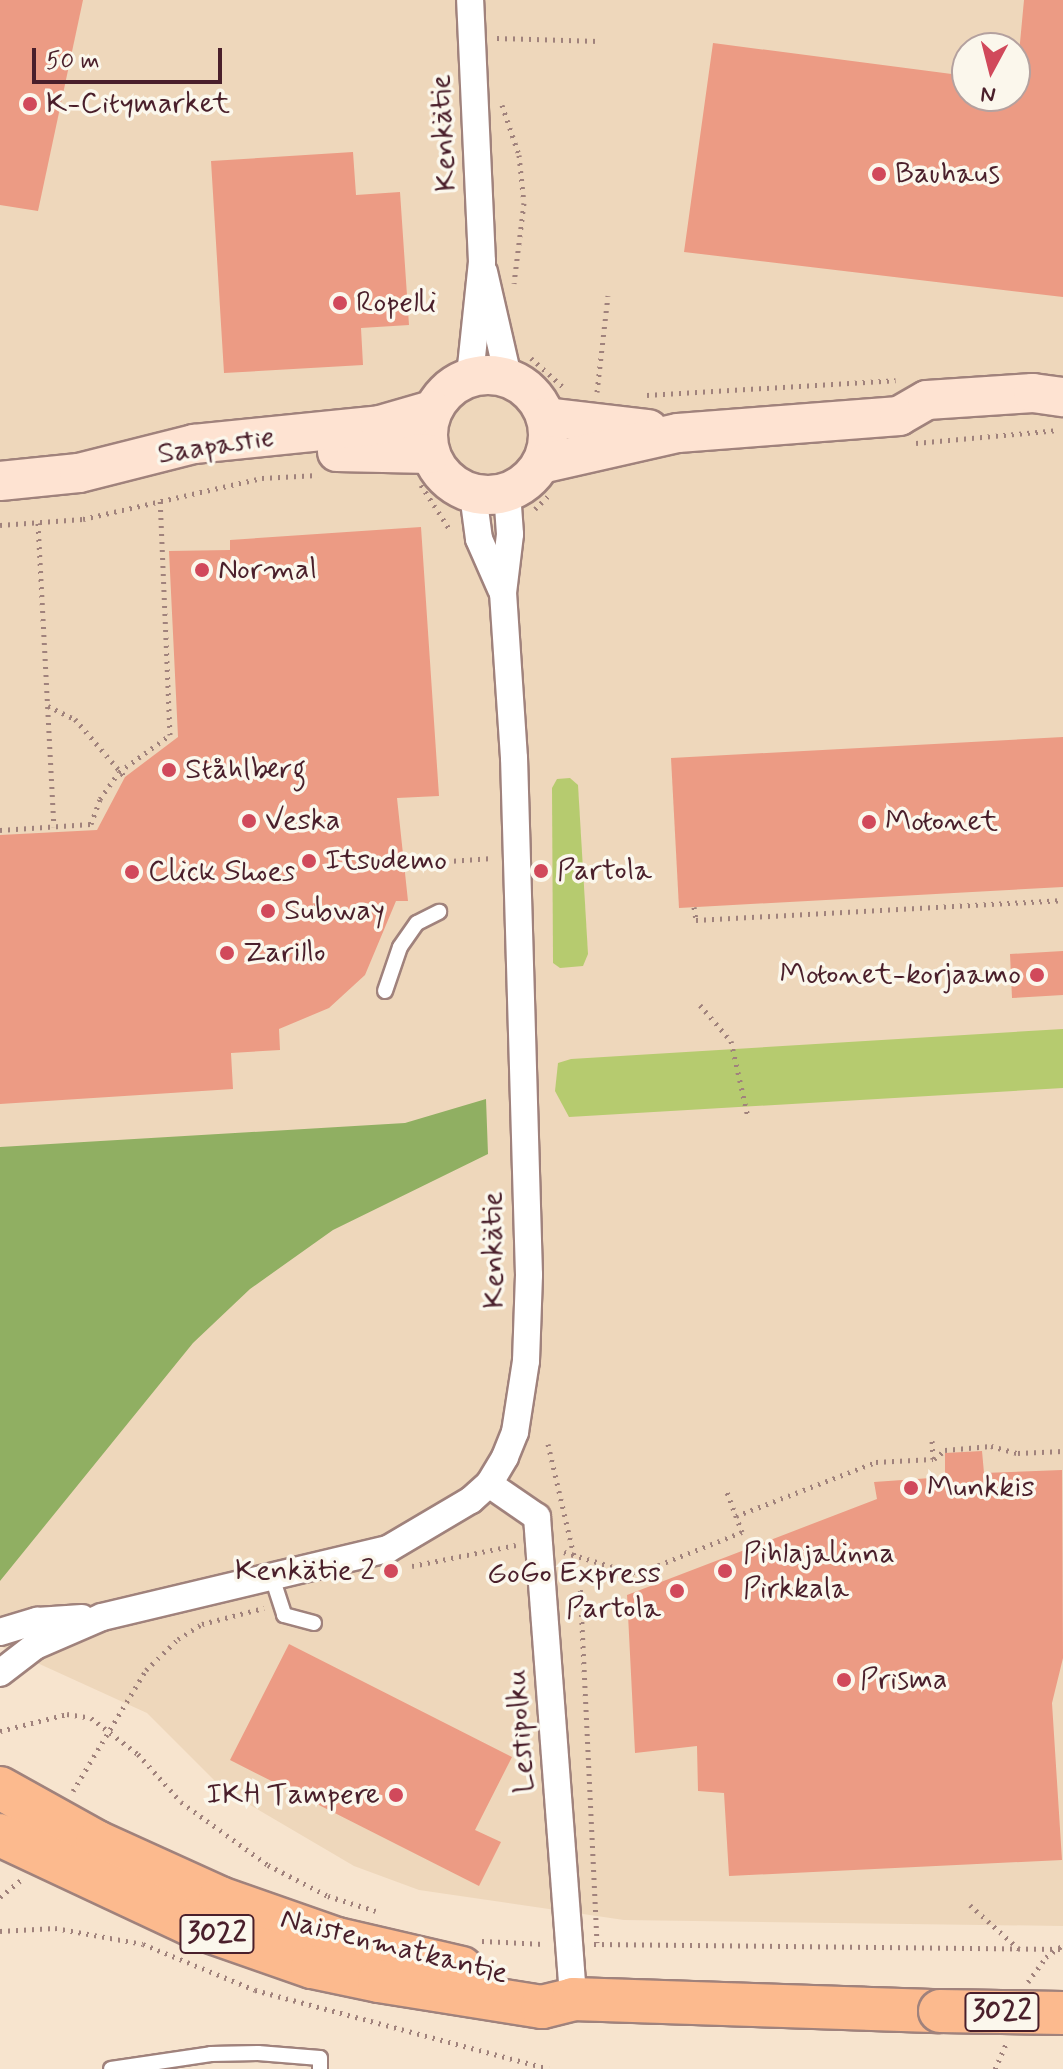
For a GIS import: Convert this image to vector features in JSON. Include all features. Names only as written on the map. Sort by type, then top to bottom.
[{"type":"main road","points":[[541,464],[546,417],[531,393],[508,377],[470,376],[455,383],[432,410],[423,468],[451,483],[490,493],[524,483],[541,464],[678,433],[899,416],[929,427],[1036,418],[1063,407]]},
{"type":"main road","points":[[899,416],[927,400],[1033,393],[1063,397]]},
{"type":"main road","name":"Saapastie","points":[[0,481],[79,473],[194,444],[368,426],[432,410]]},
{"type":"main road","points":[[546,417],[678,433]]},
{"type":"main road","name":"Saapastie","points":[[0,503],[112,490],[235,458],[384,450],[423,468]]},
{"type":"main road","points":[[0,1769],[91,1823],[97,1842]]},
{"type":"main road","name":"Naistenmatkantie","points":[[0,1788],[97,1842],[220,1898],[337,1939],[540,1982],[573,1999]]},
{"type":"main road","name":"Naistenmatkantie","points":[[2,1837],[139,1903],[312,1967],[542,2007],[573,1999],[1063,2013]]},
{"type":"street","name":"Kenkätie","points":[[470,0],[482,262],[470,376]]},
{"type":"street","name":"Kenkätie","points":[[482,262],[508,377]]},
{"type":"street","name":"Kenkätie","points":[[490,493],[479,539],[503,593]]},
{"type":"street","name":"Kenkätie","points":[[0,1632],[37,1621],[102,1617],[388,1549],[435,1523],[489,1484],[515,1432],[526,1361],[529,1275],[514,758],[503,593],[510,534],[490,493]]},
{"type":"street","name":"Lestipolku","points":[[489,1484],[537,1517],[573,1999]]},
{"type":"street","name":"Kenkätie","points":[[0,1673],[35,1646],[102,1617]]},
{"type":"lane","points":[[385,991],[400,947],[417,923],[439,912]]},
{"type":"lane","points":[[272,1577],[284,1615],[296,1622],[314,1623]]},
{"type":"lane","points":[[111,2069],[227,2053],[320,2058],[320,2069]]},
{"type":"path","points":[[497,38],[599,41]]},
{"type":"path","points":[[608,296],[595,392],[609,393]]},
{"type":"path","points":[[635,394],[692,395],[912,379]]},
{"type":"path","points":[[423,468],[433,498],[457,542],[479,539]]},
{"type":"path","points":[[0,525],[83,519],[262,478],[324,475]]},
{"type":"path","points":[[0,830],[25,831],[91,824],[100,799],[119,772],[170,735],[160,501]]},
{"type":"path","points":[[38,523],[54,827]]},
{"type":"path","points":[[168,693],[177,692]]},
{"type":"path","points":[[48,706],[75,719],[125,777]]},
{"type":"path","points":[[406,864],[501,857]]},
{"type":"path","points":[[694,907],[696,920],[1063,900]]},
{"type":"path","points":[[700,1005],[731,1041],[747,1098],[748,1117]]},
{"type":"path","points":[[932,1440],[933,1459]]},
{"type":"path","points":[[548,1444],[577,1556],[597,1869],[597,1944]]},
{"type":"path","points":[[736,1516],[876,1462],[933,1459],[945,1450],[991,1446],[1018,1453],[1063,1451]]},
{"type":"path","points":[[404,1567],[456,1554],[539,1544],[636,1574],[742,1532],[727,1492]]},
{"type":"path","points":[[70,1798],[146,1670],[178,1639],[202,1624],[280,1603]]},
{"type":"path","points":[[0,1731],[14,1732],[67,1714],[91,1718],[109,1729]]},
{"type":"path","points":[[0,1897],[24,1876]]},
{"type":"path","points":[[970,1905],[1020,1950]]},
{"type":"path","points":[[0,1931],[55,1928],[143,1944],[255,1990],[549,2069]]},
{"type":"shaded area","points":[[0,0],[1063,0],[1063,1926],[624,1920],[419,1890],[354,1866],[223,1789],[147,1713],[0,1646]]},
{"type":"green space","points":[[570,778],[578,785],[588,954],[583,966],[560,968],[553,963],[552,788],[557,779]]},
{"type":"green space","points":[[1063,1029],[1063,1088],[569,1117],[555,1091],[558,1063],[571,1059]]},
{"type":"green space","points":[[486,1099],[488,1154],[333,1230],[250,1289],[193,1343],[0,1581],[0,1147],[405,1123]]},
{"type":"building","name":"K-Citymarket","points":[[0,0],[83,0],[38,211],[0,205]]},
{"type":"building","name":"Bauhaus","points":[[1024,0],[1063,0],[1063,297],[684,252],[713,43],[951,74],[951,112],[1031,112],[1031,32],[1021,32]]},
{"type":"building","points":[[353,152],[356,195],[400,192],[409,325],[361,328],[363,365],[224,373],[211,161]]},
{"type":"building","name":"Veska","points":[[421,527],[439,796],[397,798],[408,901],[396,901],[365,975],[329,1008],[279,1029],[280,1050],[231,1053],[233,1089],[0,1104],[0,835],[97,830],[125,777],[178,737],[169,551],[230,550],[230,540]]},
{"type":"building","name":"Motonet","points":[[1063,737],[1063,887],[679,908],[671,758]]},
{"type":"building","name":"Motonet-korjaamo","points":[[1063,951],[1063,995],[1012,998],[1010,954]]},
{"type":"building","name":"Prisma","points":[[982,1451],[984,1473],[1062,1470],[1063,1658],[1052,1703],[1062,1860],[729,1876],[724,1793],[698,1791],[697,1746],[635,1753],[627,1595],[877,1499],[874,1482],[945,1477],[945,1453]]},
{"type":"building","name":"IKH Tampere","points":[[289,1644],[512,1757],[475,1830],[501,1842],[479,1886],[230,1760]]},
{"type":"place","name":"K-Citymarket","points":[[30,104]]},
{"type":"place","name":"Bauhaus","points":[[879,174]]},
{"type":"place","name":"Ropelli","points":[[340,303]]},
{"type":"place","name":"Normal","points":[[202,570]]},
{"type":"place","name":"Ståhlberg","points":[[169,770]]},
{"type":"place","name":"Veska","points":[[249,821]]},
{"type":"place","name":"Motonet","points":[[869,822]]},
{"type":"place","name":"Itsudemo","points":[[309,861]]},
{"type":"place","name":"Partola","points":[[541,871]]},
{"type":"place","name":"Click Shoes","points":[[132,872]]},
{"type":"place","name":"Subway","points":[[268,911]]},
{"type":"place","name":"Zarillo","points":[[227,953]]},
{"type":"place","name":"Motonet-korjaamo","points":[[1037,975]]},
{"type":"place","name":"Munkkis","points":[[911,1488]]},
{"type":"place","name":"Kenkätie 2","points":[[391,1571]]},
{"type":"place","name":"Pihlajalinna Pirkkala","points":[[725,1571]]},
{"type":"place","name":"GoGo Express Partola","points":[[677,1591]]},
{"type":"place","name":"Prisma","points":[[844,1680]]},
{"type":"place","name":"IKH Tampere","points":[[396,1795]]}]
